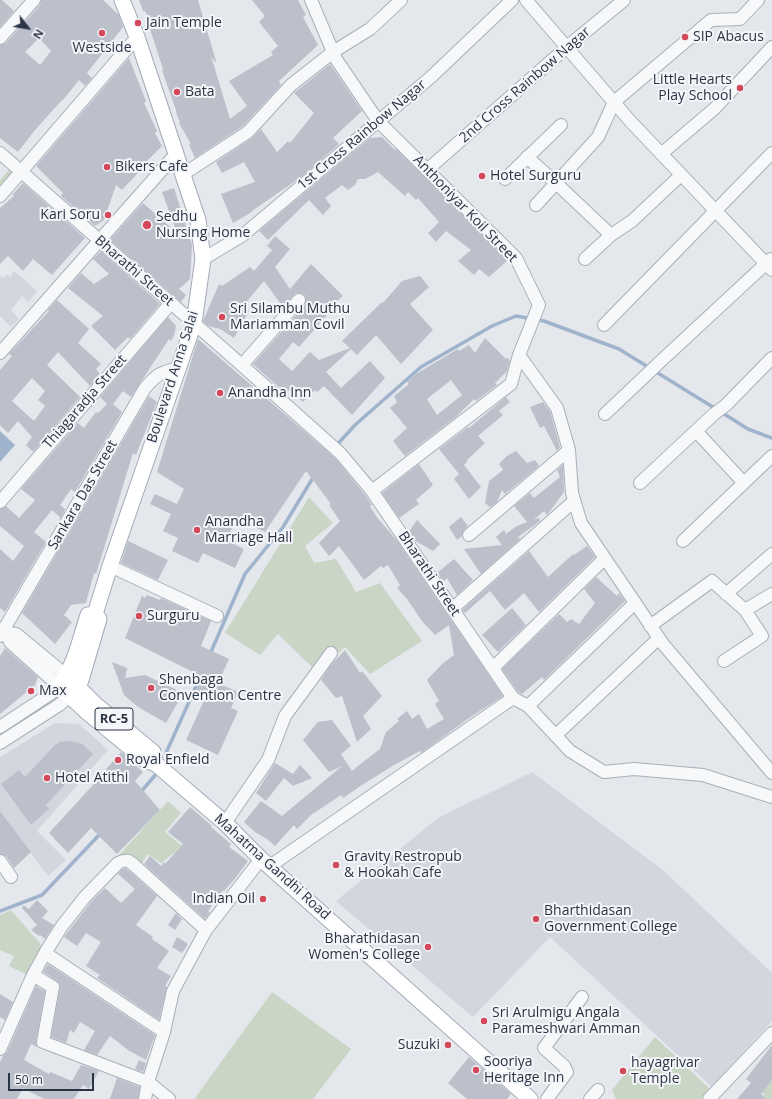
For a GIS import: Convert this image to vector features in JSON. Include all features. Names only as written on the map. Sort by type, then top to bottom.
[{"type":"main road","name":"Boulevard Anna Salai","points":[[95,614],[110,566],[194,323],[204,259],[198,220],[175,155],[137,37],[122,0]]},
{"type":"main road","name":"Boulevard Anna Salai","points":[[63,681],[74,660],[88,615],[95,614]]},
{"type":"main road","name":"Boulevard Anna Salai","points":[[74,691],[99,619],[95,614]]},
{"type":"main road","name":"Mahatma Gandhi Road","points":[[63,681],[74,691],[95,704],[153,752],[156,764],[225,823],[266,862],[530,1099]]},
{"type":"street","points":[[0,38],[34,0]]},
{"type":"street","name":"Anthoniyar Koil Street","points":[[311,0],[336,60],[378,121],[516,258],[539,305],[519,355],[511,384],[372,491]]},
{"type":"street","points":[[182,175],[248,132],[291,85],[333,52],[370,29],[401,0]]},
{"type":"street","name":"1st Cross Rainbow Nagar","points":[[204,259],[243,235],[431,77],[512,0]]},
{"type":"street","points":[[526,0],[661,154],[714,211],[770,264],[662,360],[605,414]]},
{"type":"street","name":"2nd Cross Rainbow Nagar","points":[[428,170],[567,47],[624,0]]},
{"type":"street","points":[[536,205],[598,137],[614,102],[710,20],[740,18],[758,0]]},
{"type":"street","points":[[0,196],[137,37]]},
{"type":"street","points":[[661,154],[714,109],[772,47]]},
{"type":"street","points":[[505,179],[561,125]]},
{"type":"street","name":"Bharathi Street","points":[[0,153],[340,453],[372,491],[514,698]]},
{"type":"street","points":[[604,325],[772,153]]},
{"type":"street","points":[[0,353],[175,155]]},
{"type":"street","points":[[527,157],[611,235]]},
{"type":"street","points":[[585,259],[611,235],[632,221],[681,175]]},
{"type":"street","points":[[242,365],[299,300]]},
{"type":"street","name":"Thiagaradja Street","points":[[0,502],[171,303]]},
{"type":"street","points":[[519,355],[557,408],[569,450],[572,493],[581,523],[659,638],[772,773]]},
{"type":"street","points":[[640,482],[714,414],[726,405],[772,358]]},
{"type":"street","name":"Sankara Das Street","points":[[3,632],[145,388],[152,379],[161,372],[178,368]]},
{"type":"street","points":[[696,431],[743,482]]},
{"type":"street","points":[[469,535],[569,450]]},
{"type":"street","points":[[683,541],[743,482],[772,456]]},
{"type":"street","points":[[452,608],[574,500]]},
{"type":"street","points":[[726,594],[772,554]]},
{"type":"street","points":[[493,668],[604,559]]},
{"type":"street","points":[[110,566],[217,616]]},
{"type":"street","points":[[650,626],[712,581],[745,610],[762,636],[724,661]]},
{"type":"street","points":[[745,610],[772,594]]},
{"type":"street","points":[[528,706],[635,603]]},
{"type":"street","name":"Mahatma Gandhi Road","points":[[3,632],[16,634],[63,681]]},
{"type":"street","points":[[556,735],[659,638]]},
{"type":"street","points":[[225,823],[268,760],[285,716],[330,653]]},
{"type":"street","points":[[0,727],[50,694],[63,681]]},
{"type":"street","points":[[0,743],[59,705],[74,691]]},
{"type":"street","points":[[145,1099],[148,1082],[164,1032],[173,991],[206,930],[266,862],[514,698],[528,706],[570,751],[604,772],[634,769],[702,775],[772,797]]},
{"type":"street","points":[[0,1049],[33,975],[62,926],[84,898],[118,863],[124,860],[129,861],[206,930]]},
{"type":"street","points":[[0,861],[11,877]]},
{"type":"street","points":[[45,953],[164,1032]]},
{"type":"street","points":[[33,975],[53,987],[43,1042],[148,1082],[169,1099]]},
{"type":"street","points":[[547,1099],[567,1072],[564,1066],[544,1048],[582,997]]},
{"type":"street","points":[[710,1099],[772,1033]]},
{"type":"shaded area","points":[[14,271],[37,291],[28,302],[22,296],[11,310],[19,319],[11,327],[0,316],[0,278],[1,276],[4,278],[7,274],[10,277]]},
{"type":"shaded area","points":[[55,723],[79,724],[108,750],[37,831],[66,860],[48,876],[0,811],[0,757]]},
{"type":"shaded area","name":"Bharthidasan Government College","points":[[532,772],[664,871],[772,973],[772,1021],[712,1087],[550,937],[473,1017],[336,901],[438,818]]},
{"type":"green space","points":[[11,168],[21,172],[0,191],[0,180]]},
{"type":"green space","points":[[309,497],[333,523],[305,546],[314,563],[336,559],[356,592],[380,583],[422,641],[370,674],[345,647],[317,672],[278,634],[260,655],[225,633]]},
{"type":"green space","points":[[168,801],[181,813],[165,832],[182,846],[161,863],[148,854],[139,867],[120,854]]},
{"type":"green space","points":[[11,910],[44,948],[29,976],[9,966],[14,956],[0,950],[0,915]]},
{"type":"green space","points":[[272,992],[351,1049],[313,1099],[196,1099],[195,1098]]},
{"type":"green space","points":[[655,1037],[710,1089],[701,1099],[616,1099],[612,1090]]},
{"type":"green space","points":[[772,1080],[772,1099],[765,1099],[766,1098],[762,1092]]},
{"type":"water","points":[[0,431],[15,445],[0,462]]},
{"type":"building","points":[[0,0],[2,0],[14,11],[0,27]]},
{"type":"building","points":[[41,0],[103,0],[119,15],[123,27],[87,73],[92,78],[85,86],[79,80],[63,100],[35,130],[18,152],[0,138],[0,45],[6,43],[40,5]],"holes":[[[39,38],[51,51],[40,65],[25,52]]]},
{"type":"building","points":[[139,0],[198,0],[216,61],[215,62],[211,56],[230,119],[247,106],[229,81],[273,55],[271,52],[278,46],[259,22],[265,16],[252,0],[298,0],[306,15],[303,17],[318,45],[279,81],[281,85],[243,126],[195,158],[189,145],[191,144],[179,123],[180,122],[162,70],[163,69],[150,29],[153,27],[145,11],[143,11]]},
{"type":"building","points":[[129,58],[146,101],[144,103],[157,131],[155,133],[162,146],[122,190],[116,185],[104,220],[95,226],[61,196],[63,193],[36,166]]},
{"type":"building","points":[[330,64],[362,111],[333,138],[339,144],[301,177],[252,212],[233,223],[221,194],[255,182],[244,162],[222,173],[216,162],[252,138],[261,129],[277,152],[288,141],[290,143],[314,113],[294,93]]},
{"type":"building","points":[[382,137],[508,260],[489,277],[479,269],[474,275],[458,261],[471,250],[446,231],[436,242],[428,233],[439,222],[418,198],[416,200],[408,192],[405,196],[378,172],[365,179],[358,179],[355,185],[348,190],[342,185],[325,198],[331,206],[323,215],[309,200],[268,240],[259,231],[370,138]]},
{"type":"building","points":[[23,183],[85,238],[52,275],[33,259],[23,271],[8,256],[0,264],[0,208],[14,196],[12,195]]},
{"type":"building","points":[[174,188],[192,245],[190,279],[179,289],[186,295],[181,302],[110,240],[143,203],[177,233],[162,192]]},
{"type":"building","points":[[275,236],[290,249],[275,267],[290,289],[311,264],[343,296],[324,312],[327,315],[299,347],[293,342],[279,359],[292,371],[310,352],[319,360],[350,348],[342,341],[382,302],[383,303],[402,281],[420,276],[429,287],[410,304],[433,330],[401,364],[376,335],[357,355],[351,349],[326,372],[341,388],[370,361],[385,378],[352,415],[324,386],[317,392],[315,390],[303,402],[289,390],[286,393],[253,364],[305,305],[306,298],[304,294],[296,293],[283,307],[264,281],[243,306],[249,311],[234,338],[220,329],[208,326],[203,321],[219,284],[222,286],[250,267],[254,271],[272,250],[267,246]]},
{"type":"building","points":[[101,251],[160,304],[130,339],[128,337],[115,350],[91,326],[103,316],[68,288],[81,273],[94,284],[109,274],[93,259]]},
{"type":"building","points":[[57,300],[89,329],[78,343],[101,364],[96,369],[100,374],[90,386],[58,352],[47,365],[80,397],[33,452],[26,445],[32,437],[18,421],[8,433],[0,425],[0,370],[12,356],[9,354],[49,311],[48,310]],"holes":[[[32,378],[45,391],[38,400],[45,406],[34,421],[12,401]]]},
{"type":"building","points":[[168,317],[176,326],[171,341],[169,339],[131,397],[123,391],[113,404],[122,412],[75,492],[71,489],[60,505],[65,509],[61,518],[52,510],[34,532],[46,542],[5,612],[0,608],[0,549],[13,561],[24,546],[0,526],[0,509],[6,506],[19,518],[35,500],[21,489],[78,423],[84,428],[96,412],[98,413],[107,404],[100,397]]},
{"type":"building","points":[[485,338],[506,359],[507,358],[510,360],[507,371],[495,383],[497,385],[476,401],[474,399],[457,416],[405,456],[393,441],[407,428],[390,408],[397,402],[394,396],[409,384],[407,382],[416,374],[458,349],[459,351],[469,345],[475,353]],"holes":[[[451,380],[462,395],[437,415],[427,399]]]},
{"type":"building","points":[[198,339],[335,458],[366,496],[372,505],[370,506],[376,516],[398,542],[503,696],[469,718],[421,753],[420,751],[394,765],[343,798],[341,795],[311,815],[297,829],[294,825],[275,846],[244,822],[261,801],[282,816],[342,766],[329,772],[303,740],[318,722],[332,720],[351,746],[341,754],[352,771],[380,749],[386,732],[399,721],[397,719],[407,711],[412,719],[419,714],[427,729],[444,719],[435,704],[439,701],[427,680],[442,664],[454,655],[449,625],[435,635],[422,621],[407,599],[397,588],[400,585],[388,565],[383,568],[381,566],[364,580],[339,546],[329,556],[319,543],[340,521],[329,505],[331,504],[306,471],[265,532],[237,518],[226,540],[244,549],[235,568],[203,553],[198,563],[172,551],[178,538],[163,531],[171,514],[150,504],[155,494],[177,504],[184,489],[157,472]]},
{"type":"building","points":[[149,396],[157,402],[136,455],[133,453],[96,574],[94,573],[86,603],[71,605],[64,615],[72,622],[55,644],[22,613]]},
{"type":"building","points":[[506,397],[510,402],[499,411],[503,415],[478,436],[485,443],[466,461],[467,462],[464,465],[481,487],[469,499],[454,479],[459,474],[439,449],[468,427],[469,428]]},
{"type":"building","points":[[543,402],[550,411],[560,447],[557,451],[544,426],[540,428],[530,407]]},
{"type":"building","points":[[516,451],[527,463],[535,460],[539,466],[505,494],[502,490],[497,502],[490,507],[485,503],[489,481],[503,470],[499,464],[507,456]]},
{"type":"building","points":[[419,464],[433,485],[416,500],[419,504],[399,518],[382,493]]},
{"type":"building","points":[[563,465],[564,492],[547,515],[544,511],[534,520],[539,518],[540,521],[518,537],[520,539],[481,574],[464,549],[502,545],[496,537],[504,530],[506,534],[515,527],[527,522],[514,506],[530,493],[534,498],[560,477],[557,470]]},
{"type":"building","points":[[461,517],[468,526],[464,530],[462,536],[457,540],[449,527]]},
{"type":"building","points":[[417,520],[440,544],[433,551],[414,540],[409,532]]},
{"type":"building","points":[[128,541],[168,560],[158,580],[121,563]]},
{"type":"building","points":[[587,546],[595,557],[539,612],[524,593],[505,610],[490,591],[465,613],[462,610],[529,551],[548,577],[573,554],[574,555]]},
{"type":"building","points":[[454,559],[473,580],[457,595],[447,578],[443,582],[437,573]]},
{"type":"building","points":[[596,577],[617,596],[619,593],[625,601],[544,680],[542,677],[522,694],[518,692],[502,669],[559,614],[567,622],[571,619],[579,624],[595,603],[584,589]]},
{"type":"building","points":[[147,595],[160,600],[161,598],[211,621],[201,646],[229,659],[218,683],[238,692],[231,708],[238,711],[218,755],[186,740],[206,696],[196,691],[203,677],[125,638],[142,596],[145,598]]},
{"type":"building","points":[[512,608],[526,625],[498,652],[482,635]]},
{"type":"building","points":[[5,648],[38,677],[35,685],[0,714],[0,656]]},
{"type":"building","points":[[345,650],[360,673],[362,671],[382,696],[363,716],[371,729],[357,742],[342,696],[336,698],[321,680],[330,666]]},
{"type":"building","name":"Shenbaga Convention Centre","points":[[112,662],[127,668],[125,678],[145,675],[179,691],[181,697],[166,723],[138,707],[124,695]]},
{"type":"building","points":[[67,741],[82,744],[93,754],[46,805],[49,809],[31,825],[1,784],[19,770],[25,777],[55,745],[60,742]]},
{"type":"building","points":[[121,752],[143,772],[135,781],[160,810],[117,854],[91,828],[68,853],[49,833]]},
{"type":"building","points":[[275,763],[293,774],[300,765],[312,778],[293,786],[284,778],[266,801],[256,793]]},
{"type":"building","points":[[190,807],[231,844],[229,847],[248,861],[233,881],[224,891],[223,890],[208,911],[210,913],[205,919],[144,864],[150,856],[161,866],[164,862],[165,864],[183,844],[168,832]]},
{"type":"building","points":[[0,811],[31,852],[14,868],[6,856],[0,854]]},
{"type":"building","points":[[126,868],[157,896],[136,925],[169,951],[157,968],[171,976],[165,986],[167,987],[159,1020],[97,978],[100,975],[86,966],[101,942],[86,933],[77,946],[64,937],[90,903],[105,888],[121,903],[135,889],[118,874],[122,869]]},
{"type":"building","points":[[37,900],[48,911],[42,918],[54,925],[45,939],[31,930],[37,925],[22,908],[23,905],[29,909]]},
{"type":"building","points":[[176,913],[182,919],[175,930],[168,925]]},
{"type":"building","points":[[177,937],[188,944],[182,953],[172,947]]},
{"type":"building","points":[[48,964],[155,1035],[146,1060],[128,1050],[110,1036],[97,1055],[84,1050],[95,1031],[80,1022],[74,1033],[70,1030],[66,1043],[51,1037],[60,984],[43,972]]},
{"type":"building","points":[[36,986],[45,991],[36,1041],[37,1047],[31,1044],[24,1060],[49,1074],[50,1072],[72,1081],[81,1065],[99,1071],[89,1089],[83,1085],[74,1099],[44,1099],[23,1088],[17,1099],[0,1099],[0,1062],[7,1052]]},
{"type":"building","points":[[0,994],[13,1002],[5,1020],[0,1017]]},
{"type":"building","points":[[772,1045],[772,1080],[761,1094],[767,1099],[737,1099],[751,1083],[746,1079]]},
{"type":"building","name":"Sooriya Heritage Inn","points":[[469,1057],[511,1094],[507,1099],[467,1099],[448,1083]]},
{"type":"building","points":[[139,1060],[146,1063],[143,1072],[135,1069]]},
{"type":"building","points":[[117,1078],[140,1087],[138,1099],[110,1099]]},
{"type":"waterway","points":[[335,447],[355,425],[421,367],[492,326],[516,316],[544,321],[619,349],[716,409]]},
{"type":"waterway","points":[[721,412],[748,429],[772,438]]},
{"type":"waterway","points":[[210,654],[245,574],[283,527],[314,476]]},
{"type":"waterway","points":[[166,753],[202,673]]},
{"type":"waterway","points":[[140,793],[157,773]]},
{"type":"waterway","points":[[0,911],[42,895],[101,833]]},
{"type":"place","name":"Jain Temple","points":[[138,23]]},
{"type":"place","name":"Westside","points":[[102,33]]},
{"type":"place","name":"SIP Abacus","points":[[685,37]]},
{"type":"place","name":"Little Hearts Play School","points":[[740,88]]},
{"type":"place","name":"Bata","points":[[177,92]]},
{"type":"place","name":"Bikers Cafe","points":[[107,167]]},
{"type":"place","name":"Hotel Surguru","points":[[482,176]]},
{"type":"place","name":"Kari Soru","points":[[108,215]]},
{"type":"place","name":"Sedhu Nursing Home","points":[[147,225]]},
{"type":"place","name":"Sri Silambu Muthu Mariamman Covil","points":[[222,317]]},
{"type":"place","name":"Anandha Inn","points":[[220,393]]},
{"type":"place","name":"Anandha Marriage Hall","points":[[197,530]]},
{"type":"place","name":"Surguru","points":[[139,616]]},
{"type":"place","name":"Shenbaga Convention Centre","points":[[151,688]]},
{"type":"place","name":"Max","points":[[31,691]]},
{"type":"place","name":"Royal Enfield","points":[[118,760]]},
{"type":"place","name":"Hotel Atithi","points":[[47,778]]},
{"type":"place","name":"Gravity Restropub & Hookah Cafe","points":[[336,865]]},
{"type":"place","name":"Indian Oil","points":[[263,899]]},
{"type":"place","name":"Bharthidasan Government College","points":[[536,919]]},
{"type":"place","name":"Bharathidasan Women's College","points":[[428,947]]},
{"type":"place","name":"Sri Arulmigu Angala Parameshwari Amman","points":[[484,1021]]},
{"type":"place","name":"Suzuki","points":[[448,1045]]},
{"type":"place","name":"Sooriya Heritage Inn","points":[[476,1070]]},
{"type":"place","name":"hayagrivar Temple","points":[[623,1071]]}]
